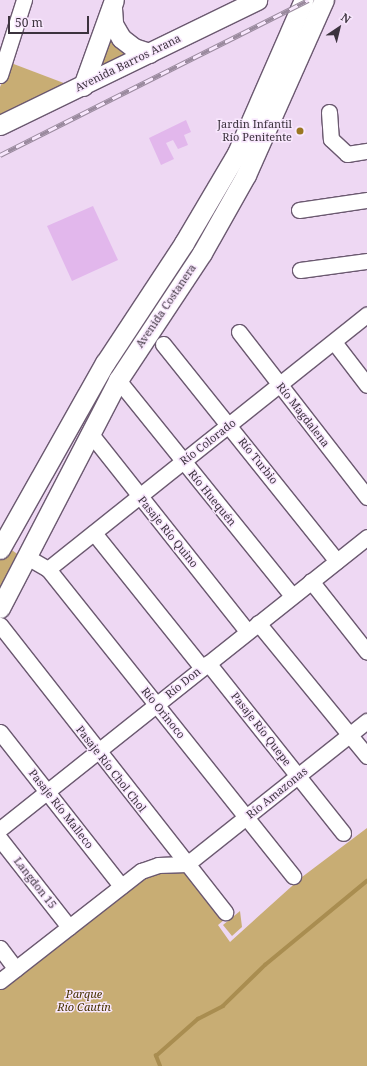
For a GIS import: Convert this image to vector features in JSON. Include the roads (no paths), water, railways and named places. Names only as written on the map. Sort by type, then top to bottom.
[{"type":"main road","name":"Avenida Barros Arana","points":[[0,125],[258,0]]},
{"type":"main road","name":"Avenida Costanera","points":[[0,550],[105,363],[184,243],[237,154],[304,0]]},
{"type":"main road","name":"Avenida Costanera","points":[[0,608],[118,380],[202,253],[246,175],[324,0]]},
{"type":"main road","points":[[113,4],[113,24],[121,38],[134,48],[150,53]]},
{"type":"main road","points":[[83,86],[113,4]]},
{"type":"street","points":[[0,75],[24,0]]},
{"type":"street","points":[[329,112],[331,139],[347,154],[367,151]]},
{"type":"street","points":[[299,210],[367,200]]},
{"type":"street","points":[[300,270],[367,261]]},
{"type":"street","name":"Río Colorado","points":[[48,569],[334,342],[367,314]]},
{"type":"street","name":"Río Magdalena","points":[[239,332],[367,497]]},
{"type":"street","points":[[334,342],[367,385]]},
{"type":"street","name":"Río Turbio","points":[[163,344],[337,561]]},
{"type":"street","name":"Río Huequén","points":[[118,380],[292,596]]},
{"type":"street","name":"Pasaje Río Quino","points":[[90,433],[139,496],[367,756]]},
{"type":"street","name":"Pasaje Río Quepe","points":[[94,532],[298,776],[343,833]]},
{"type":"street","name":"Río Don","points":[[0,829],[311,581],[366,541]]},
{"type":"street","name":"Río Orinoco","points":[[27,557],[48,569],[293,876]]},
{"type":"street","points":[[311,581],[367,652]]},
{"type":"street","name":"Pasaje Río Chol Chol","points":[[0,625],[97,752],[225,912]]},
{"type":"street","name":"Río Amazonas","points":[[187,864],[367,721]]},
{"type":"street","name":"Pasaje Río Malleco","points":[[0,732],[121,886]]},
{"type":"street","name":"Langdon 15","points":[[0,839],[69,927]]},
{"type":"street","points":[[0,981],[141,871],[158,865],[187,864]]},
{"type":"street","points":[[0,948],[16,969]]},
{"type":"waterway","points":[[160,1066],[156,1056],[198,1019],[223,1006],[265,965],[367,881]]},
{"type":"railway","points":[[0,155],[308,0]]},
{"type":"place","name":"Jardin Infantil Río Penitente","points":[[300,131]]},
{"type":"park label","name":"Parque Río Cautín","points":[[84,1001]]}]
